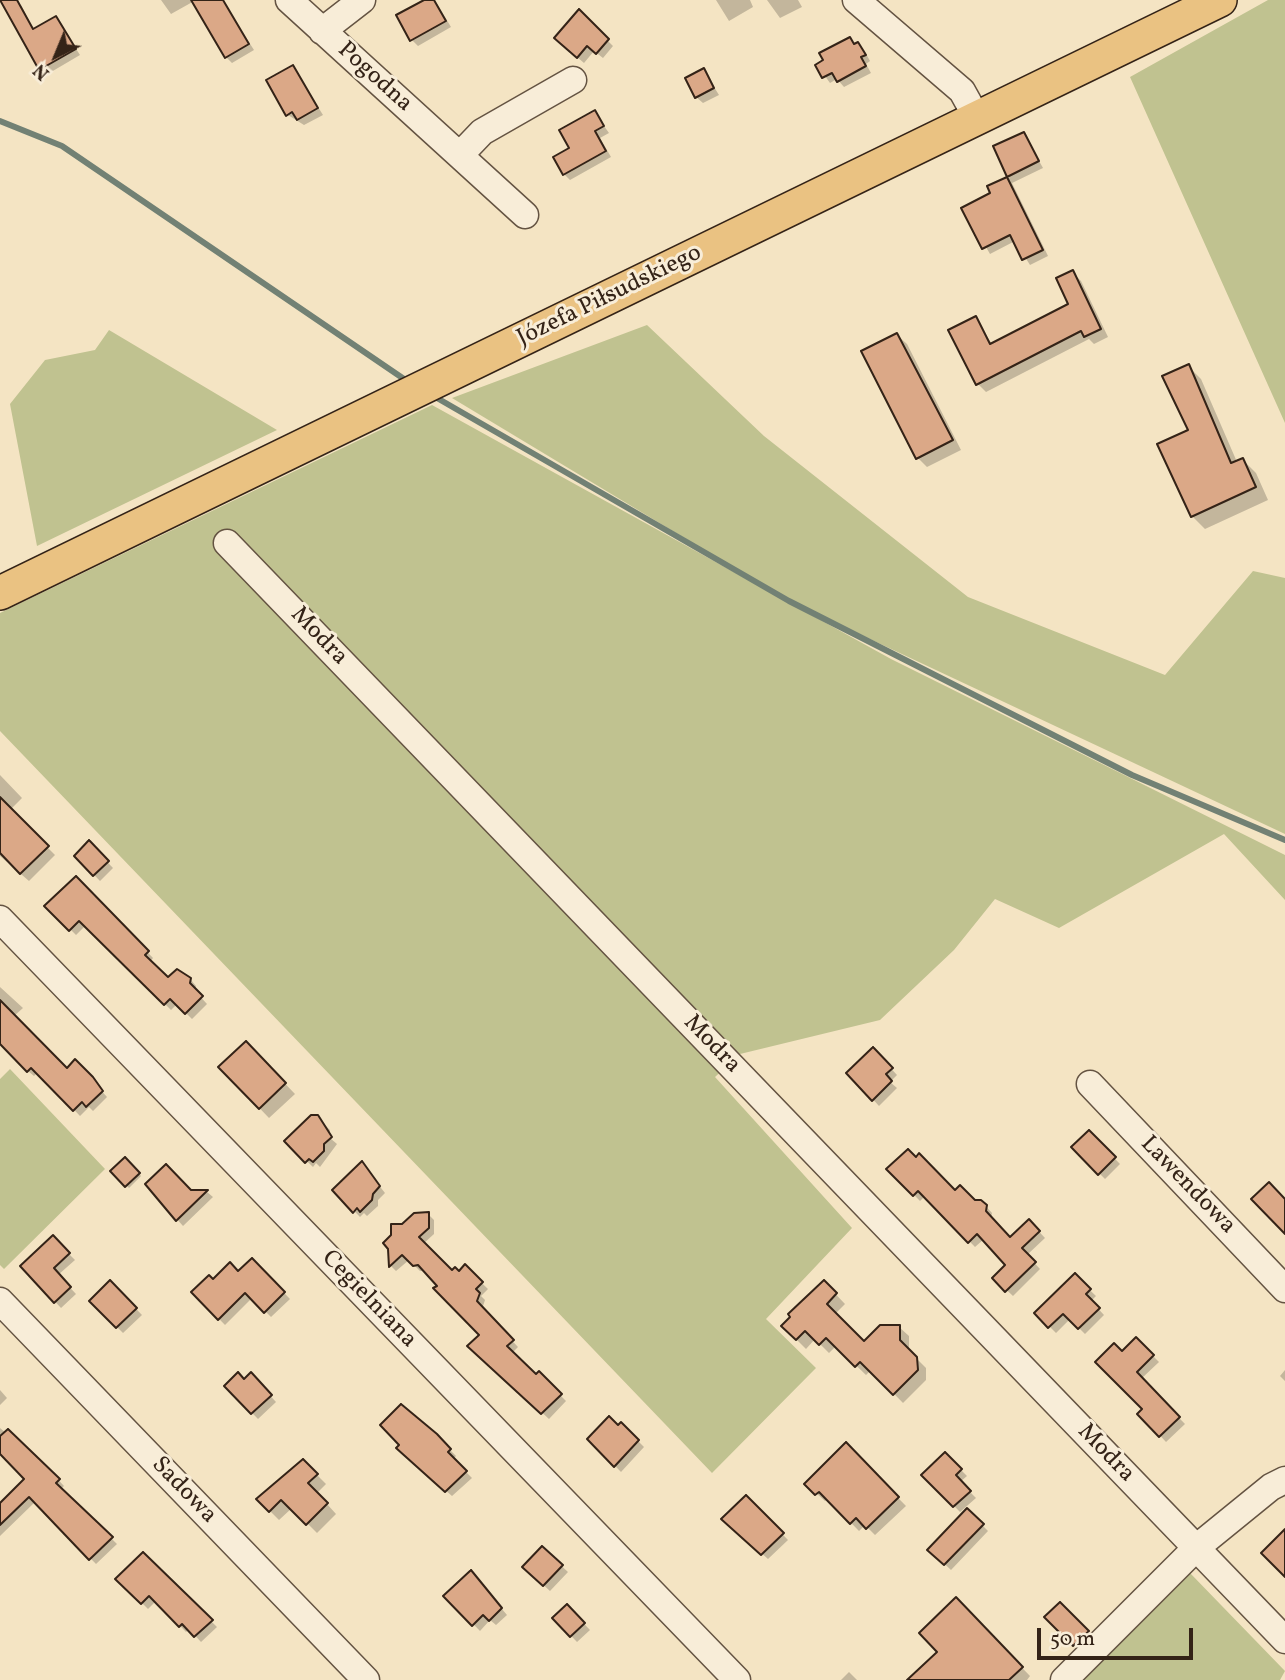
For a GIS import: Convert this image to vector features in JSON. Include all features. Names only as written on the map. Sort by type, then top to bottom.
[{"type":"main road","name":"Józefa Piłsudskiego","points":[[0,593],[1220,0]]},
{"type":"street","name":"Pogodna","points":[[289,0],[525,215]]},
{"type":"street","points":[[323,31],[362,0]]},
{"type":"street","points":[[856,0],[962,91],[977,118]]},
{"type":"street","points":[[460,155],[482,132],[573,80]]},
{"type":"street","name":"Modra","points":[[227,543],[1285,1640]]},
{"type":"street","name":"Cegielniana","points":[[0,919],[737,1680]]},
{"type":"street","name":"Lawendowa","points":[[1090,1084],[1285,1289]]},
{"type":"street","name":"Sadowa","points":[[0,1301],[366,1680]]},
{"type":"street","points":[[1064,1680],[1196,1548],[1271,1487],[1285,1480]]},
{"type":"green space","points":[[1268,0],[1285,0],[1285,423],[1130,77]]},
{"type":"green space","points":[[647,325],[764,436],[968,597],[1165,675],[1253,571],[1285,578],[1285,834],[789,601],[452,398]]},
{"type":"green space","points":[[109,330],[277,430],[37,546],[10,404],[45,360],[95,350]]},
{"type":"green space","points":[[432,405],[891,659],[1285,855],[1285,900],[1224,834],[1059,928],[995,899],[954,950],[880,1020],[740,1054],[715,1077],[852,1228],[766,1319],[816,1368],[712,1473],[0,731],[0,613]]},
{"type":"green space","points":[[10,1069],[105,1169],[4,1269],[0,1265],[0,1079]]},
{"type":"green space","points":[[1190,1573],[1285,1671],[1280,1680],[1082,1680]]},
{"type":"building","points":[[0,0],[17,0],[33,29],[56,16],[76,49],[39,70]]},
{"type":"building","points":[[191,0],[223,0],[249,44],[225,58]]},
{"type":"building","points":[[424,0],[434,0],[446,21],[410,41],[396,15]]},
{"type":"building","points":[[579,9],[609,39],[596,54],[587,46],[577,58],[554,38]]},
{"type":"building","points":[[850,37],[854,44],[858,42],[866,55],[861,57],[866,66],[837,82],[832,73],[822,78],[815,65],[823,60],[819,53]]},
{"type":"building","points":[[293,65],[318,108],[297,120],[292,112],[286,116],[266,80]]},
{"type":"building","points":[[704,68],[714,88],[695,98],[685,78]]},
{"type":"building","points":[[595,110],[604,126],[595,131],[606,151],[563,175],[553,157],[569,148],[559,130]]},
{"type":"building","points":[[1024,132],[1039,161],[1007,177],[993,146]]},
{"type":"building","points":[[1007,177],[1043,250],[1022,260],[1010,235],[982,249],[961,208],[990,193],[987,186]]},
{"type":"building","points":[[1073,270],[1101,329],[1084,337],[1081,331],[976,385],[948,330],[976,316],[990,344],[1068,304],[1056,278]]},
{"type":"building","points":[[897,333],[953,440],[916,459],[861,351]]},
{"type":"building","points":[[1189,364],[1231,463],[1243,458],[1256,487],[1191,517],[1157,444],[1188,430],[1162,376]]},
{"type":"building","points":[[0,797],[49,846],[20,874],[0,853]]},
{"type":"building","points":[[89,840],[109,861],[93,876],[74,856]]},
{"type":"building","points":[[76,876],[149,951],[145,955],[168,977],[177,969],[191,978],[190,983],[203,996],[185,1014],[170,999],[164,1005],[79,921],[69,931],[44,906]]},
{"type":"building","points":[[0,1000],[67,1068],[75,1059],[103,1091],[86,1107],[82,1102],[73,1111],[31,1068],[27,1072],[0,1044]]},
{"type":"building","points":[[246,1041],[286,1083],[259,1109],[218,1067]]},
{"type":"building","points":[[873,1047],[893,1068],[886,1074],[892,1081],[872,1101],[846,1073]]},
{"type":"building","points":[[311,1115],[318,1115],[332,1137],[324,1144],[324,1151],[313,1162],[309,1159],[305,1163],[284,1141]]},
{"type":"building","points":[[1089,1130],[1116,1157],[1098,1175],[1071,1147]]},
{"type":"building","points":[[908,1149],[916,1157],[919,1153],[955,1190],[960,1185],[975,1200],[981,1200],[987,1205],[986,1211],[1010,1237],[1029,1219],[1040,1231],[1022,1248],[1036,1262],[1005,1292],[992,1278],[1005,1265],[977,1234],[968,1243],[918,1191],[913,1196],[886,1169]]},
{"type":"building","points":[[125,1157],[140,1173],[125,1187],[110,1171]]},
{"type":"building","points":[[362,1161],[380,1186],[373,1194],[372,1200],[360,1212],[357,1208],[353,1213],[332,1190]]},
{"type":"building","points":[[166,1164],[191,1190],[208,1190],[176,1221],[145,1184]]},
{"type":"building","points":[[1269,1182],[1285,1199],[1285,1234],[1251,1199]]},
{"type":"building","points":[[429,1212],[429,1228],[419,1237],[452,1270],[455,1267],[459,1271],[465,1264],[483,1282],[476,1289],[480,1293],[477,1301],[514,1340],[507,1346],[536,1374],[539,1371],[562,1394],[541,1414],[467,1346],[479,1335],[433,1288],[437,1286],[418,1265],[413,1266],[402,1255],[389,1267],[388,1249],[383,1243],[391,1235],[391,1224],[402,1224],[414,1213]]},
{"type":"building","points":[[53,1235],[70,1253],[54,1268],[71,1287],[54,1303],[20,1266]]},
{"type":"building","points":[[252,1258],[285,1292],[264,1313],[245,1293],[218,1320],[191,1292],[209,1275],[213,1279],[230,1262],[238,1271]]},
{"type":"building","points":[[1075,1273],[1091,1289],[1086,1294],[1100,1308],[1078,1329],[1063,1314],[1048,1328],[1034,1313]]},
{"type":"building","points":[[110,1280],[137,1308],[116,1328],[89,1301]]},
{"type":"building","points":[[824,1280],[837,1293],[827,1304],[864,1341],[880,1325],[900,1325],[900,1340],[917,1357],[918,1370],[893,1395],[860,1362],[855,1367],[826,1338],[819,1345],[805,1331],[796,1340],[781,1326],[790,1317],[788,1314]]},
{"type":"building","points":[[1136,1337],[1154,1355],[1137,1372],[1180,1417],[1159,1437],[1137,1414],[1142,1409],[1095,1362],[1114,1343],[1122,1351]]},
{"type":"building","points":[[238,1372],[244,1379],[251,1372],[272,1395],[251,1414],[224,1386]]},
{"type":"building","points":[[401,1404],[437,1434],[451,1449],[448,1452],[467,1471],[445,1492],[396,1448],[399,1445],[380,1425]]},
{"type":"building","points":[[609,1416],[618,1425],[621,1422],[639,1440],[614,1467],[587,1439]]},
{"type":"building","points":[[8,1429],[60,1479],[56,1483],[113,1537],[89,1560],[29,1497],[0,1525],[0,1503],[24,1479],[0,1454],[0,1436]]},
{"type":"building","points":[[846,1442],[899,1497],[866,1529],[856,1518],[850,1524],[819,1492],[815,1495],[804,1484]]},
{"type":"building","points":[[945,1452],[962,1469],[956,1475],[971,1491],[953,1507],[921,1475]]},
{"type":"building","points":[[303,1459],[318,1474],[308,1483],[328,1503],[306,1525],[281,1500],[269,1512],[256,1499]]},
{"type":"building","points":[[746,1495],[784,1533],[761,1555],[721,1519]]},
{"type":"building","points":[[967,1508],[984,1524],[944,1565],[927,1550]]},
{"type":"building","points":[[1285,1529],[1285,1577],[1261,1553]]},
{"type":"building","points":[[542,1546],[563,1565],[543,1586],[522,1567]]},
{"type":"building","points":[[143,1552],[213,1620],[194,1637],[182,1624],[179,1627],[149,1596],[141,1604],[115,1579]]},
{"type":"building","points":[[471,1570],[502,1608],[489,1621],[483,1615],[472,1626],[443,1596]]},
{"type":"building","points":[[956,1597],[1023,1667],[1009,1680],[907,1680],[937,1652],[919,1633]]},
{"type":"building","points":[[1060,1602],[1089,1631],[1073,1646],[1044,1617]]},
{"type":"building","points":[[567,1604],[585,1623],[570,1637],[552,1618]]},
{"type":"waterway","points":[[0,121],[62,146],[404,379]]},
{"type":"waterway","points":[[437,398],[789,601],[1132,775],[1285,840]]}]
